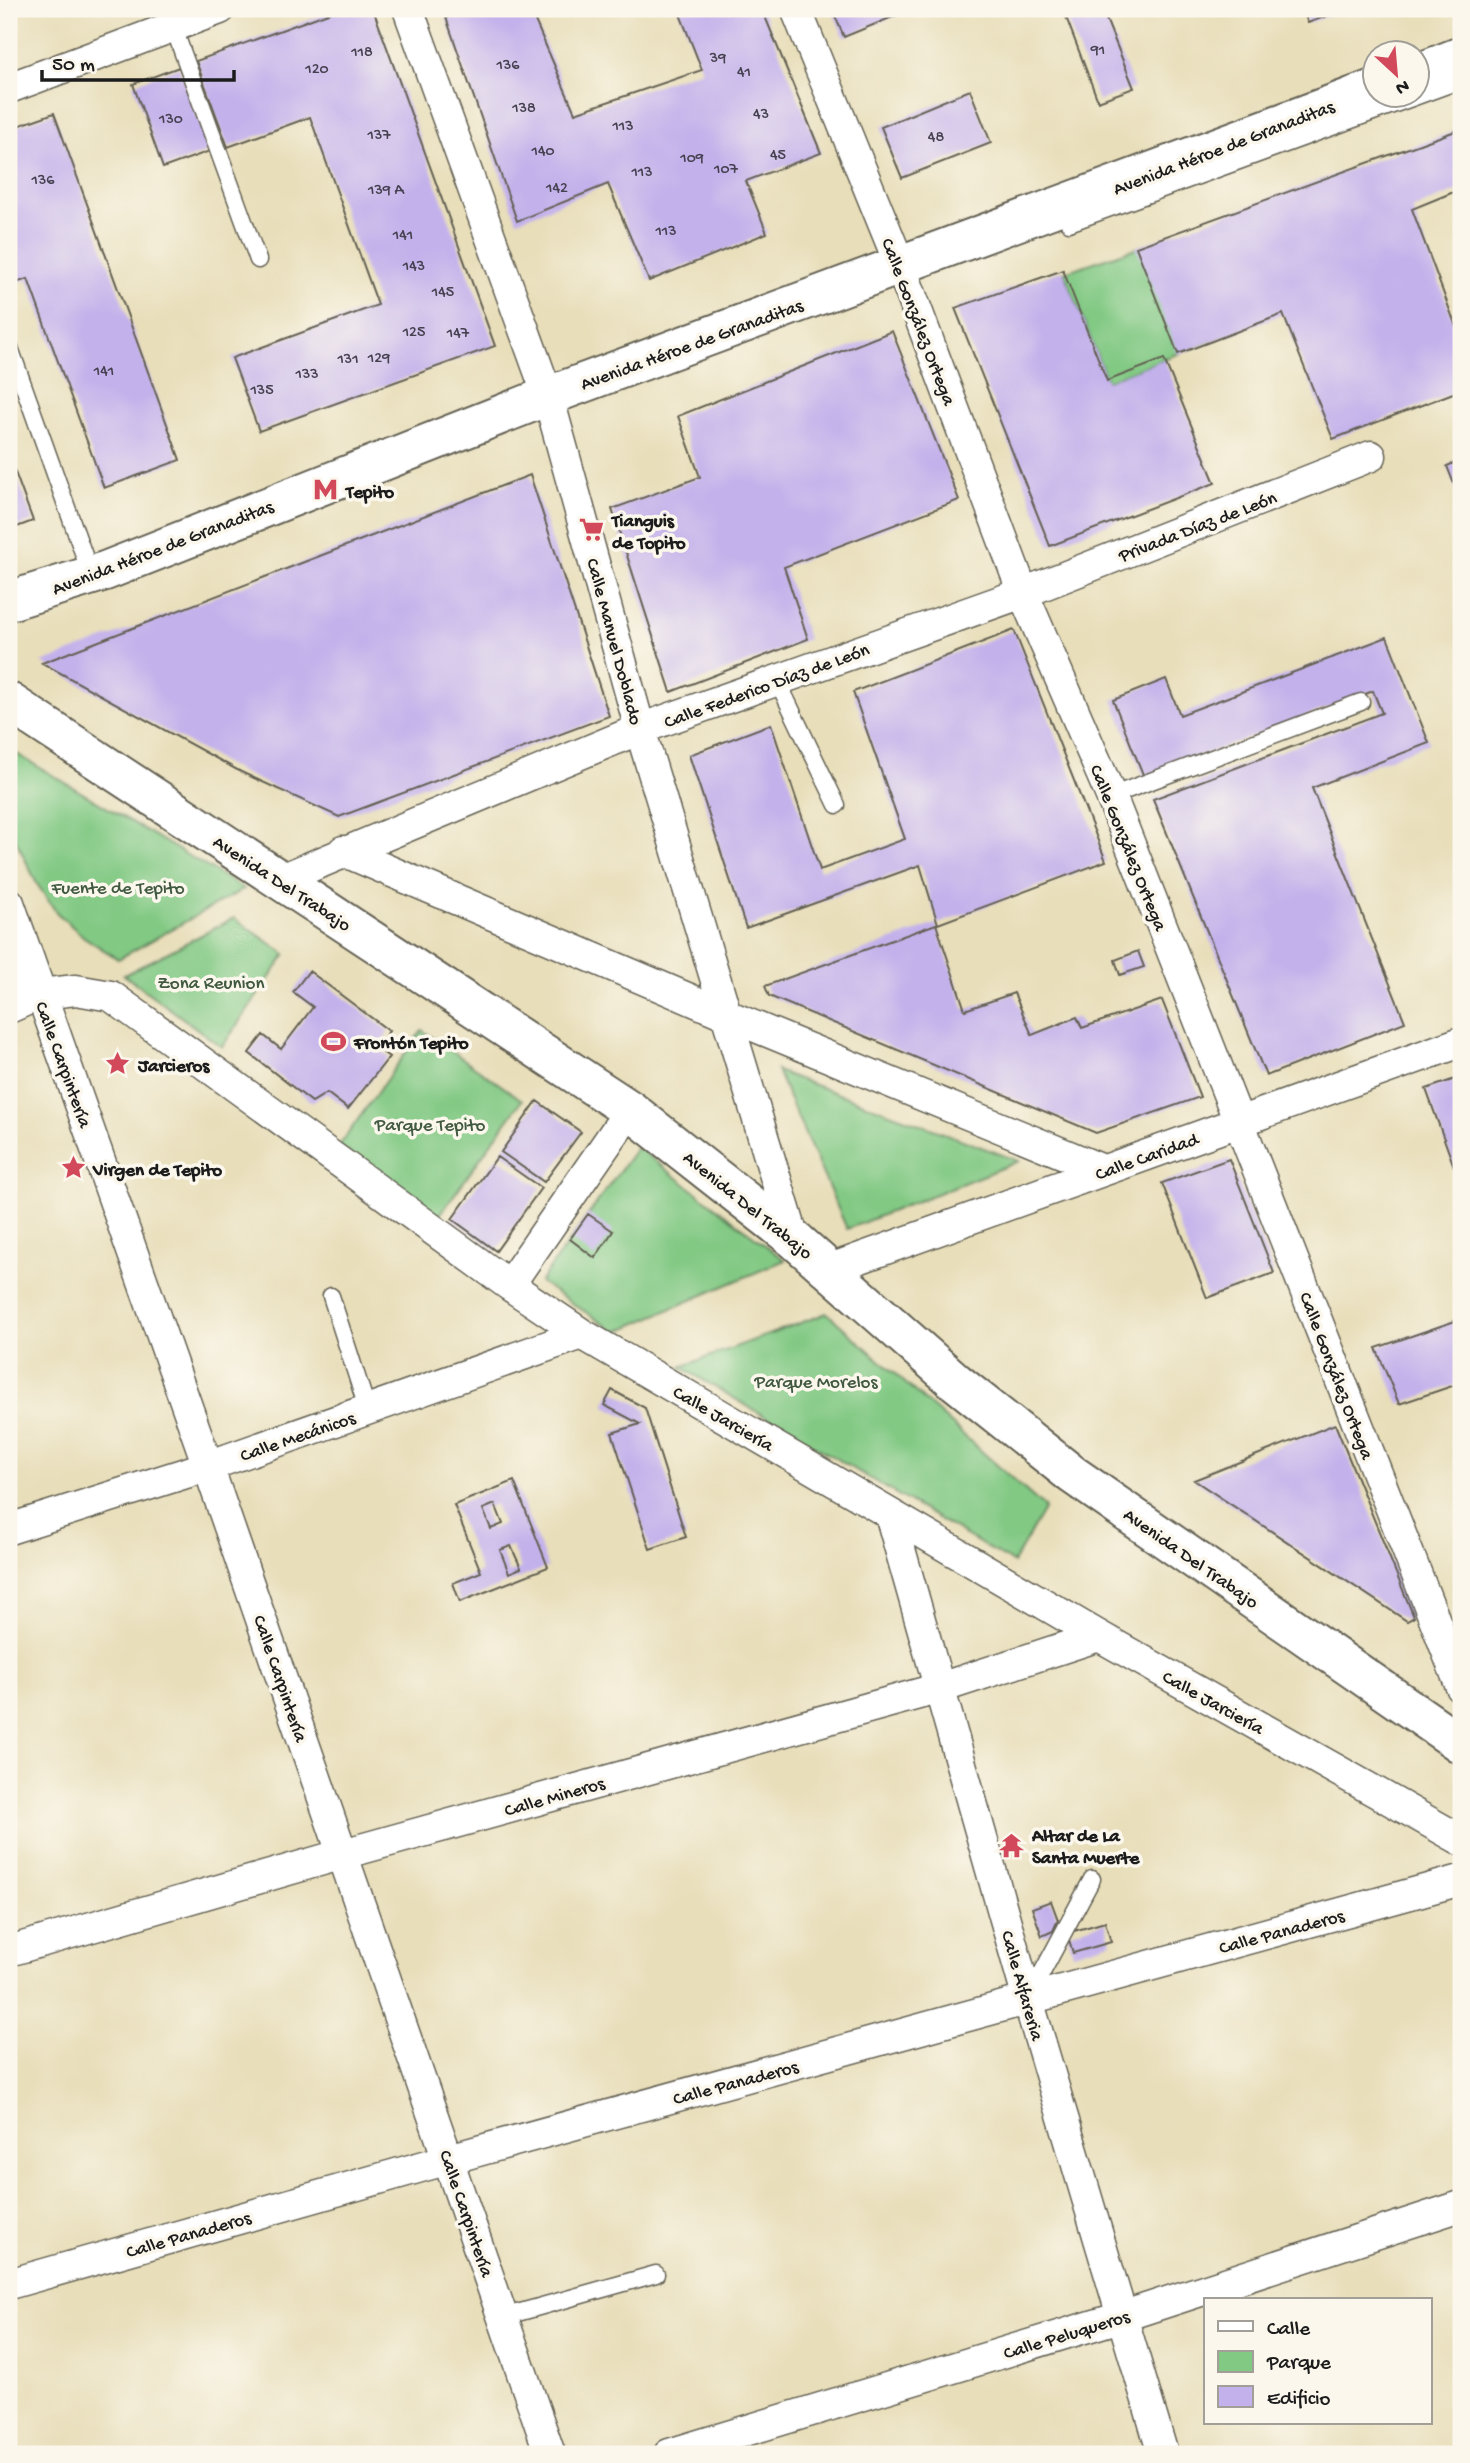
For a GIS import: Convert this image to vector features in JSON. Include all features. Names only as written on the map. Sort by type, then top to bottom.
[{"type":"main road","points":[[1432,67],[1461,56]]},
{"type":"main road","name":"Avenida Héroe de Granaditas","points":[[9,601],[91,575],[550,403],[905,278],[1362,94]]},
{"type":"main road","name":"Avenida Del Trabajo","points":[[9,702],[630,1110],[794,1239],[956,1382],[1073,1475],[1461,1744]]},
{"type":"street","points":[[9,88],[220,9]]},
{"type":"street","name":"Calle Manuel Doblado","points":[[408,9],[550,403],[640,729],[794,1239]]},
{"type":"street","name":"Calle González Ortega","points":[[796,9],[905,278],[1023,593],[1111,796],[1461,1688]]},
{"type":"street","name":"Privada Díaz de León","points":[[1023,593],[1371,456]]},
{"type":"street","name":"Calle Federico Díaz de León","points":[[279,880],[640,729],[1023,593]]},
{"type":"street","points":[[343,851],[727,1015],[1103,1170]]},
{"type":"street","name":"Calle Carpintería","points":[[9,903],[208,1466],[550,2454]]},
{"type":"street","points":[[9,979],[40,994]]},
{"type":"street","name":"Calle Jarciería","points":[[9,1007],[40,994],[76,990],[111,996],[509,1285],[582,1334],[1099,1636],[1461,1840]]},
{"type":"street","name":"Calle Caridad","points":[[830,1269],[1461,1042]]},
{"type":"street","points":[[509,1285],[630,1110]]},
{"type":"street","name":"Calle Mecánicos","points":[[9,1529],[208,1466],[582,1334]]},
{"type":"street","name":"Calle Alfareria","points":[[890,1514],[1028,2000],[1163,2454]]},
{"type":"street","name":"Calle Mineros","points":[[9,1951],[343,1854],[940,1688],[1099,1636]]},
{"type":"street","name":"Calle Panaderos","points":[[9,2284],[449,2159],[1461,1880]]},
{"type":"street","name":"Calle Peluqueros","points":[[669,2454],[1124,2316],[1461,2207]]},
{"type":"lane","points":[[173,26],[258,260]]},
{"type":"lane","points":[[1048,230],[1461,80]]},
{"type":"lane","points":[[9,612],[184,555],[550,403],[775,330]]},
{"type":"lane","points":[[9,345],[91,575]]},
{"type":"lane","points":[[777,680],[837,805]]},
{"type":"lane","points":[[1111,796],[1361,702]]},
{"type":"lane","points":[[331,1296],[368,1411]]},
{"type":"lane","points":[[1028,2000],[1092,1879]]},
{"type":"lane","points":[[503,2317],[656,2274]]},
{"type":"green space","points":[[1193,229],[1237,331],[1107,381],[1064,272]]},
{"type":"green space","name":"Fuente de Tepito","points":[[9,751],[244,889],[118,959],[84,937],[57,913],[37,884],[9,826]]},
{"type":"green space","name":"Zona Reunion","points":[[234,918],[286,954],[222,1047],[124,975]]},
{"type":"green space","name":"Parque Tepito","points":[[422,1030],[522,1100],[439,1216],[339,1146]]},
{"type":"green space","points":[[777,1071],[1019,1161],[847,1229]]},
{"type":"green space","points":[[637,1147],[785,1260],[616,1332],[540,1282]]},
{"type":"green space","name":"Parque Morelos","points":[[827,1313],[1045,1508],[1013,1563],[681,1367]]},
{"type":"building","points":[[339,9],[373,9],[495,346],[259,431],[232,358],[378,305],[310,117],[228,147],[196,61]]},
{"type":"building","points":[[443,9],[530,9],[575,113],[702,70],[678,9],[762,9],[821,153],[746,181],[767,233],[649,281],[608,184],[517,221]]},
{"type":"building","points":[[832,9],[912,9],[844,37]]},
{"type":"building","points":[[1063,9],[1102,9],[1134,88],[1098,101]]},
{"type":"building","points":[[1302,9],[1346,9],[1308,23]]},
{"type":"building","points":[[179,67],[210,151],[163,168],[133,84]]},
{"type":"building","points":[[970,90],[991,143],[902,178],[881,127]]},
{"type":"building","points":[[54,113],[180,460],[104,488],[28,279],[9,285],[9,129]]},
{"type":"building","points":[[1461,129],[1461,189],[1412,209],[1461,340],[1461,390],[1333,439],[1283,314],[1178,354],[1136,247]]},
{"type":"building","points":[[1063,270],[1107,381],[1164,359],[1215,483],[1050,546],[955,308]]},
{"type":"building","points":[[892,331],[959,500],[784,567],[808,639],[671,692],[612,509],[700,477],[678,416]]},
{"type":"building","points":[[9,456],[33,521],[9,530]]},
{"type":"building","points":[[1461,460],[1461,502],[1447,466]]},
{"type":"building","points":[[530,475],[609,716],[339,817],[241,772],[42,663]]},
{"type":"building","points":[[1014,630],[1106,861],[938,924],[920,865],[746,928],[689,755],[771,724],[820,870],[905,839],[853,692]]},
{"type":"building","points":[[1387,637],[1429,743],[1312,788],[1405,1022],[1266,1076],[1153,799],[1382,713],[1373,691],[1144,777],[1113,700],[1166,679],[1180,715]]},
{"type":"building","points":[[936,924],[965,1010],[1014,993],[1032,1035],[1077,1017],[1082,1028],[1162,1000],[1200,1097],[1096,1133],[769,996],[765,986]]},
{"type":"building","points":[[1138,951],[1144,967],[1120,975],[1115,960]]},
{"type":"building","name":"Frontón Tepito","points":[[309,971],[389,1031],[377,1048],[389,1057],[348,1109],[327,1093],[312,1102],[249,1053],[263,1035],[281,1049],[313,1007],[293,992]]},
{"type":"building","points":[[1461,1077],[1461,1186],[1426,1089]]},
{"type":"building","points":[[537,1101],[581,1132],[544,1182],[501,1152]]},
{"type":"building","points":[[497,1157],[541,1188],[496,1251],[452,1219]]},
{"type":"building","points":[[1229,1159],[1274,1273],[1207,1298],[1162,1183]]},
{"type":"building","points":[[588,1214],[613,1231],[595,1258],[570,1239]]},
{"type":"building","points":[[1461,1319],[1461,1383],[1399,1404],[1376,1348]]},
{"type":"building","points":[[612,1390],[645,1408],[686,1537],[650,1549],[612,1433],[640,1424],[604,1405]]},
{"type":"building","points":[[1335,1424],[1414,1617],[1407,1621],[1194,1480]]},
{"type":"building","points":[[514,1481],[548,1567],[460,1602],[453,1583],[481,1572],[454,1505]],"holes":[[[495,1504],[503,1524],[491,1529],[483,1509]],[[511,1546],[521,1568],[509,1573],[500,1550]]]},
{"type":"building","points":[[1051,1901],[1058,1920],[1053,1931],[1042,1936],[1032,1908]]},
{"type":"building","points":[[1105,1922],[1111,1942],[1073,1953],[1067,1933]]},
{"type":"place","name":"Tepito","points":[[326,490]]},
{"type":"place","name":"Tianguis de Topito","points":[[592,530]]},
{"type":"place","name":"Frontón Tepito","points":[[334,1041]]},
{"type":"place","name":"Jarcieros","points":[[118,1064]]},
{"type":"place","name":"Virgen de Tepito","points":[[73,1168]]},
{"type":"place","name":"Altar de La Santa Muerte","points":[[1012,1845]]}]
